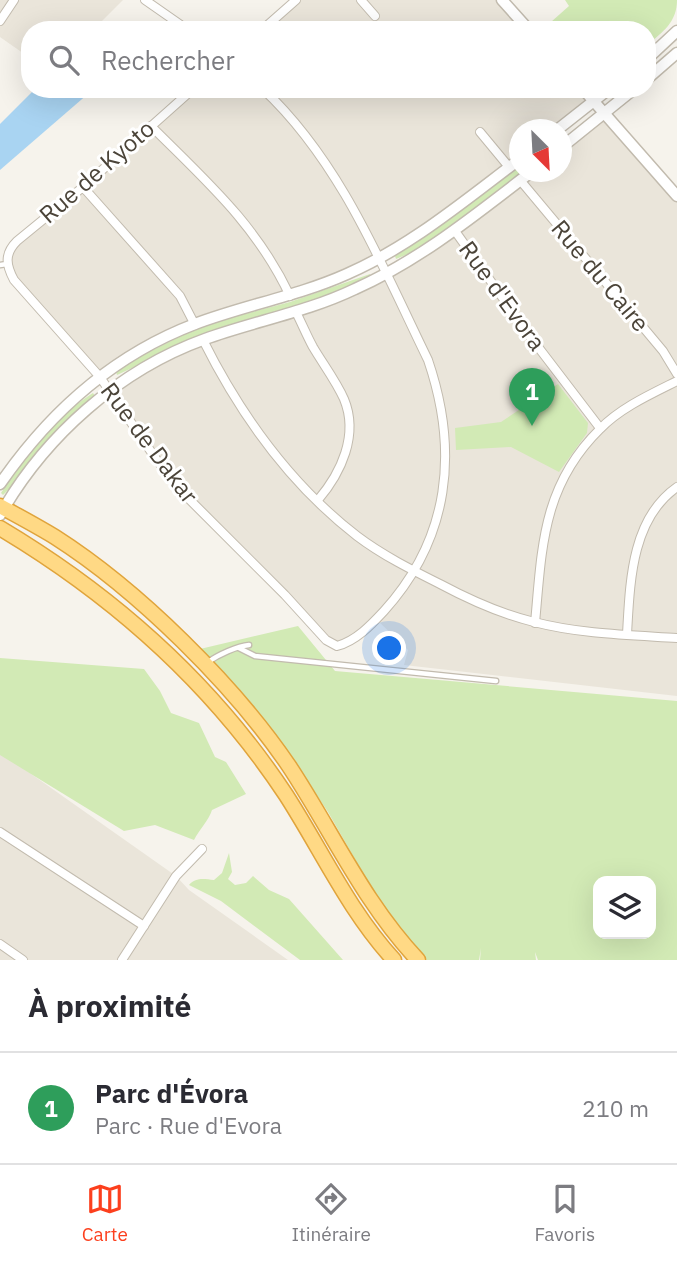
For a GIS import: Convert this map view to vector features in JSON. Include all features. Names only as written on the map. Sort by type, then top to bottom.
[{"type":"highway","points":[[1,510],[57,538],[124,589],[205,665],[262,729],[288,765],[355,877],[394,933],[418,960]]},
{"type":"highway","points":[[0,528],[57,563],[112,603],[182,667],[216,703],[286,795],[352,908],[394,960]]},
{"type":"street","points":[[0,21],[14,0]]},
{"type":"street","points":[[145,0],[175,21]]},
{"type":"street","points":[[272,21],[296,0]]},
{"type":"street","points":[[361,0],[375,16]]},
{"type":"street","points":[[502,0],[521,21]]},
{"type":"street","points":[[656,51],[677,31]]},
{"type":"street","points":[[656,71],[677,53]]},
{"type":"street","name":"Rue de Kyoto","points":[[5,262],[9,249],[17,241],[83,187],[183,98]]},
{"type":"street","points":[[271,98],[330,170],[355,213],[428,360],[436,382],[446,433],[444,488],[427,545],[413,571]]},
{"type":"street","points":[[591,98],[677,196]]},
{"type":"street","points":[[571,119],[598,98]]},
{"type":"street","points":[[572,139],[623,98]]},
{"type":"street","points":[[151,126],[233,207],[266,251],[290,296]]},
{"type":"street","points":[[0,484],[17,459],[54,417],[100,377],[163,339],[195,325],[290,296],[346,275],[379,260],[443,218],[509,167],[480,132]]},
{"type":"street","points":[[1,510],[62,433],[109,390],[162,358],[203,340],[296,312],[386,274],[421,254],[517,182]]},
{"type":"street","name":"Rue du Caire","points":[[522,182],[663,351],[677,374]]},
{"type":"street","points":[[83,187],[180,296],[195,325]]},
{"type":"street","name":"Rue d'Evora","points":[[455,230],[532,339],[600,428]]},
{"type":"street","name":"Rue de Dakar","points":[[5,262],[14,280],[100,377],[156,459],[187,496],[326,640],[337,646],[351,641],[395,599],[413,571]]},
{"type":"street","points":[[296,312],[345,402],[349,421],[348,445],[342,464],[318,500]]},
{"type":"street","points":[[203,340],[232,393],[266,442],[294,476],[357,536],[413,571],[470,600],[536,623],[583,632],[677,638]]},
{"type":"street","points":[[536,623],[542,539],[556,494],[573,463],[600,428],[625,410],[677,381]]},
{"type":"street","points":[[627,634],[638,546],[649,516],[664,496],[677,487]]},
{"type":"street","points":[[0,832],[144,926]]},
{"type":"street","points":[[122,960],[176,876],[202,849]]},
{"type":"street","points":[[0,944],[23,960]]},
{"type":"lane","points":[[205,665],[219,654],[249,645]]},
{"type":"lane","points":[[239,648],[255,656],[496,681]]},
{"type":"shaded area","points":[[0,0],[123,0],[102,21],[21,21],[21,52],[0,37]]},
{"type":"shaded area","points":[[296,0],[502,0],[521,21],[272,21]]},
{"type":"shaded area","points":[[183,98],[591,98],[594,101],[570,119],[509,119],[509,166],[379,260],[195,325],[100,377],[14,280],[9,249]]},
{"type":"shaded area","points":[[604,113],[677,196],[677,696],[404,665],[408,650],[376,619],[337,646],[187,497],[109,390],[162,358],[372,282],[517,182],[572,182],[572,139]]},
{"type":"shaded area","points":[[0,752],[176,876],[189,890],[288,960],[0,960]]},
{"type":"green space","points":[[565,0],[677,0],[672,20],[656,38],[656,21],[552,21],[569,6]]},
{"type":"green space","points":[[509,173],[510,182],[462,220],[430,242],[396,259],[395,256],[438,228]]},
{"type":"green space","points":[[370,274],[370,277],[320,299],[205,334],[117,375],[116,372],[137,358],[189,332],[215,322],[290,302]]},
{"type":"green space","points":[[558,384],[588,423],[587,433],[559,472],[511,447],[456,450],[455,428],[501,422]]},
{"type":"green space","points":[[93,393],[95,396],[75,413],[3,495],[1,493],[20,465],[53,425]]},
{"type":"green space","points":[[298,626],[335,671],[677,701],[677,960],[538,960],[535,952],[536,960],[480,960],[481,948],[479,960],[427,960],[409,944],[368,882],[328,812],[277,736],[200,649]]},
{"type":"green space","points":[[0,658],[144,669],[160,691],[171,713],[199,723],[215,757],[226,762],[246,794],[212,810],[194,840],[155,825],[124,831],[0,755]]},
{"type":"green space","points":[[229,853],[232,872],[228,879],[235,885],[246,883],[253,876],[269,890],[289,899],[343,960],[300,960],[221,901],[189,885],[197,880],[214,880],[222,873]]},
{"type":"water","points":[[26,98],[83,98],[0,170],[0,124]]},
{"type":"place","name":"Parc d'Évora","points":[[532,426]]}]
